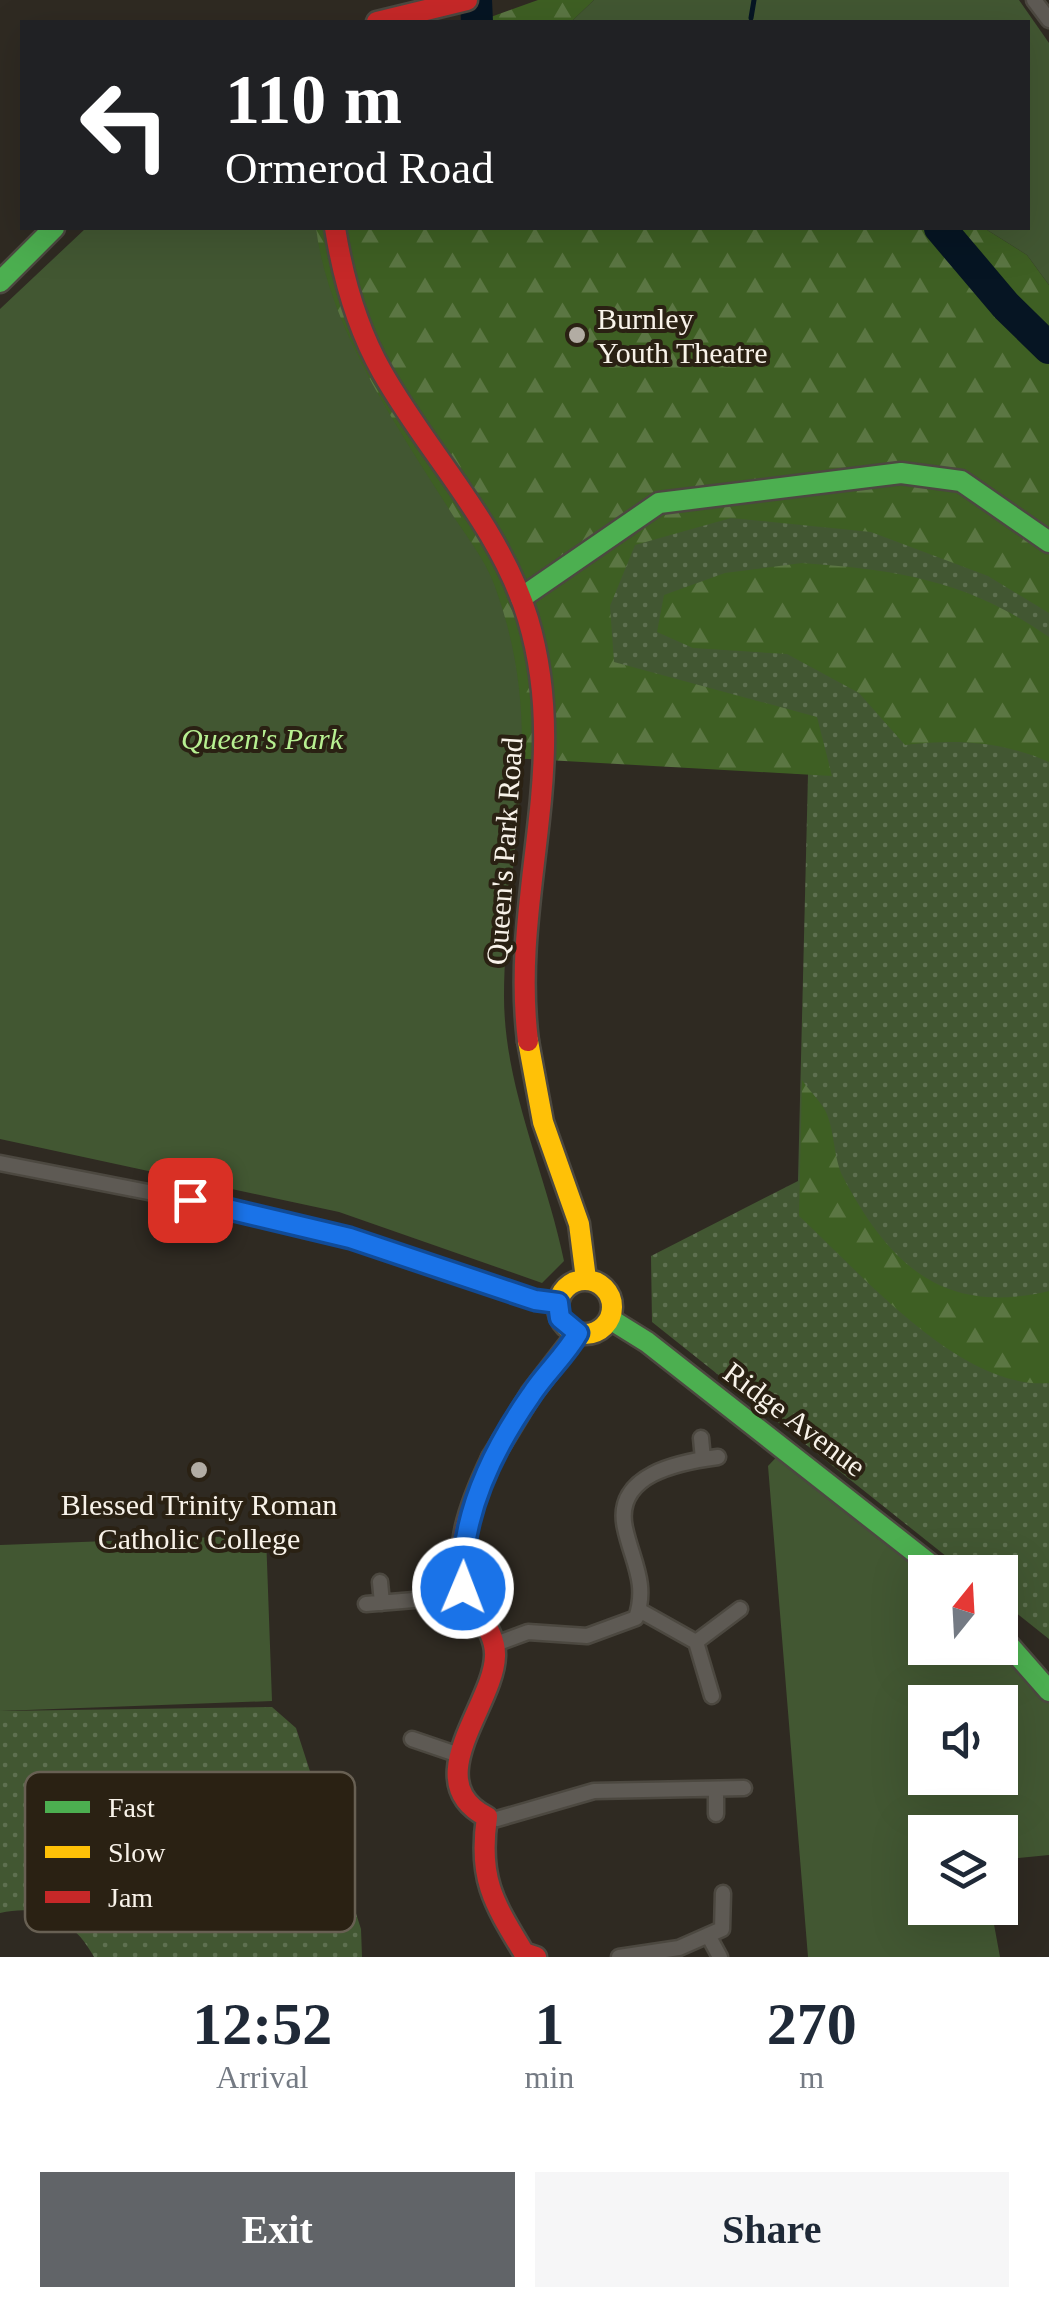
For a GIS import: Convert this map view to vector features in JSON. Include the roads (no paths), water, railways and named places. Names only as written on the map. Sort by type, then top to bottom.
[{"type":"main road","points":[[385,20],[458,2]]},
{"type":"main road","points":[[0,282],[52,230]]},
{"type":"main road","name":"Queen's Park Road","points":[[335,230],[340,261],[380,370],[472,502],[520,598],[541,688],[547,758],[523,916],[525,1021],[544,1129],[565,1192],[583,1228],[586,1279]]},
{"type":"main road","points":[[520,598],[659,503],[902,474],[961,481],[1049,542]]},
{"type":"main road","points":[[586,1279],[609,1292],[610,1319],[597,1332],[578,1333],[560,1318],[558,1303],[564,1288],[586,1279]]},
{"type":"main road","name":"Ridge Avenue","points":[[610,1319],[647,1342],[920,1555]]},
{"type":"main road","points":[[530,1956],[482,1879],[480,1851],[487,1816],[462,1792],[456,1771],[459,1755],[490,1684],[494,1644],[463,1588],[463,1542],[494,1456],[532,1393],[578,1333]]},
{"type":"main road","points":[[1018,1656],[1049,1691]]},
{"type":"street","points":[[1034,0],[1049,20]]},
{"type":"street","points":[[0,1163],[225,1207],[350,1238],[535,1300],[558,1303]]},
{"type":"street","points":[[494,1644],[528,1632],[588,1636],[636,1618],[641,1574],[624,1513],[629,1494],[651,1474],[710,1458],[700,1438]]},
{"type":"street","points":[[380,1582],[373,1604],[438,1598],[463,1588]]},
{"type":"street","points":[[696,1642],[740,1609]]},
{"type":"street","points":[[639,1610],[696,1642],[712,1696]]},
{"type":"street","points":[[412,1739],[459,1755]]},
{"type":"street","points":[[487,1816],[497,1819],[594,1791],[744,1788]]},
{"type":"street","points":[[716,1789],[716,1814]]},
{"type":"street","points":[[720,1957],[715,1932],[723,1893]]},
{"type":"street","points":[[619,1957],[679,1948],[715,1932]]},
{"type":"waterway","points":[[476,0],[477,20]]},
{"type":"waterway","points":[[751,18],[754,0]]},
{"type":"waterway","points":[[942,230],[1006,306],[1049,348]]},
{"type":"place","name":"Burnley Youth Theatre","points":[[577,335]]},
{"type":"place","name":"Blessed Trinity Roman Catholic College","points":[[199,1470]]},
{"type":"park label","name":"Queen's Park","points":[[262,738]]}]
